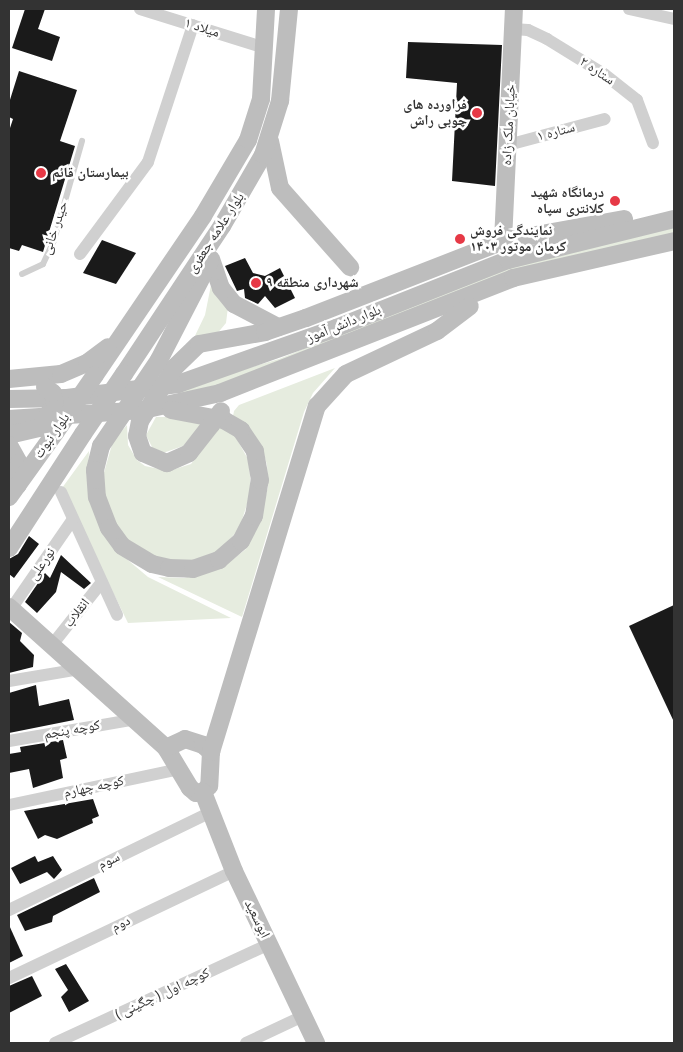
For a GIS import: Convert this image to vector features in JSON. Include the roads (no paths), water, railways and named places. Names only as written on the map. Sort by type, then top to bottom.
[{"type":"main road","name":"بلوار علامه جعفری","points":[[94,375],[203,216],[248,140],[261,99],[266,9]]},
{"type":"main road","name":"بلوار علامه جعفری","points":[[83,434],[222,226],[252,177],[270,137],[280,102],[289,9]]},
{"type":"main road","name":"خیابان ملک زاده","points":[[503,241],[514,9]]},
{"type":"main road","points":[[270,137],[280,188],[350,267]]},
{"type":"main road","points":[[674,219],[599,222],[503,241],[278,327],[199,344],[175,367],[142,415],[137,436],[139,448],[153,460],[167,462],[189,453],[216,418],[236,398],[470,306],[633,252],[674,241]]},
{"type":"main road","name":"بلوار دانش آموز","points":[[9,399],[68,398],[178,384],[336,328],[508,260],[674,219]]},
{"type":"main road","points":[[142,415],[206,414],[232,425],[250,441],[258,461],[259,497],[247,533],[234,549],[210,564],[184,570],[152,564],[122,546],[109,528],[98,497],[95,470],[101,446],[159,360],[210,259],[222,226]]},
{"type":"main road","name":"بلوار دانش آموز","points":[[9,419],[142,415],[246,384],[513,278],[633,252]]},
{"type":"main road","points":[[210,259],[221,288],[234,304],[278,327]]},
{"type":"main road","points":[[10,608],[136,718],[166,748],[190,788],[196,793],[203,792],[212,772],[211,752],[317,406],[346,374],[436,331],[470,306]]},
{"type":"main road","points":[[9,379],[27,380],[73,370],[118,339]]},
{"type":"main road","name":"بلوار نبوت","points":[[13,491],[47,430],[94,375]]},
{"type":"main road","points":[[9,435],[47,430],[55,403],[53,393],[45,387],[27,380]]},
{"type":"main road","name":"بلوار نبوت","points":[[9,548],[83,434]]},
{"type":"main road","points":[[9,444],[19,463],[13,491]]},
{"type":"main road","points":[[166,748],[185,739],[203,745],[211,752]]},
{"type":"main road","name":"ابوسعید","points":[[203,792],[209,813],[234,871],[316,1043]]},
{"type":"street","name":"میلاد ۱","points":[[140,9],[265,48]]},
{"type":"street","points":[[629,9],[674,19]]},
{"type":"street","points":[[80,254],[148,162],[193,25]]},
{"type":"street","name":"ستاره ۲","points":[[513,29],[528,30],[547,39],[604,74],[637,100],[653,143]]},
{"type":"street","name":"ستاره ۱","points":[[508,145],[605,119]]},
{"type":"street","points":[[61,492],[117,616]]},
{"type":"street","name":"نورعلی","points":[[10,608],[74,519]]},
{"type":"street","name":"انقلاب","points":[[52,645],[102,582]]},
{"type":"street","points":[[9,681],[81,669]]},
{"type":"street","name":"کوچه پنجم","points":[[9,741],[136,718]]},
{"type":"street","name":"کوچه چهارم","points":[[9,805],[180,770]]},
{"type":"street","name":"سوم","points":[[9,910],[209,813]]},
{"type":"street","name":"دوم","points":[[9,978],[234,871]]},
{"type":"street","name":"کوچه اول ( چگینی )","points":[[55,1043],[269,944]]},
{"type":"street","points":[[246,1043],[304,1016]]},
{"type":"lane","name":"حیدر خانی","points":[[22,274],[43,264],[54,240],[82,142]]},
{"type":"place","name":"فراورده های چوبی راش","points":[[477,113]]},
{"type":"place","name":"بیمارستان قائم","points":[[41,173]]},
{"type":"place","name":"درمانگاه شهید کلانتری سپاه","points":[[615,201]]},
{"type":"place","name":"نمایندگی فروش ۱۴۰۳ کرمان موتور","points":[[460,239]]},
{"type":"place","name":"شهرداری منطقه ۹","points":[[256,283]]}]
